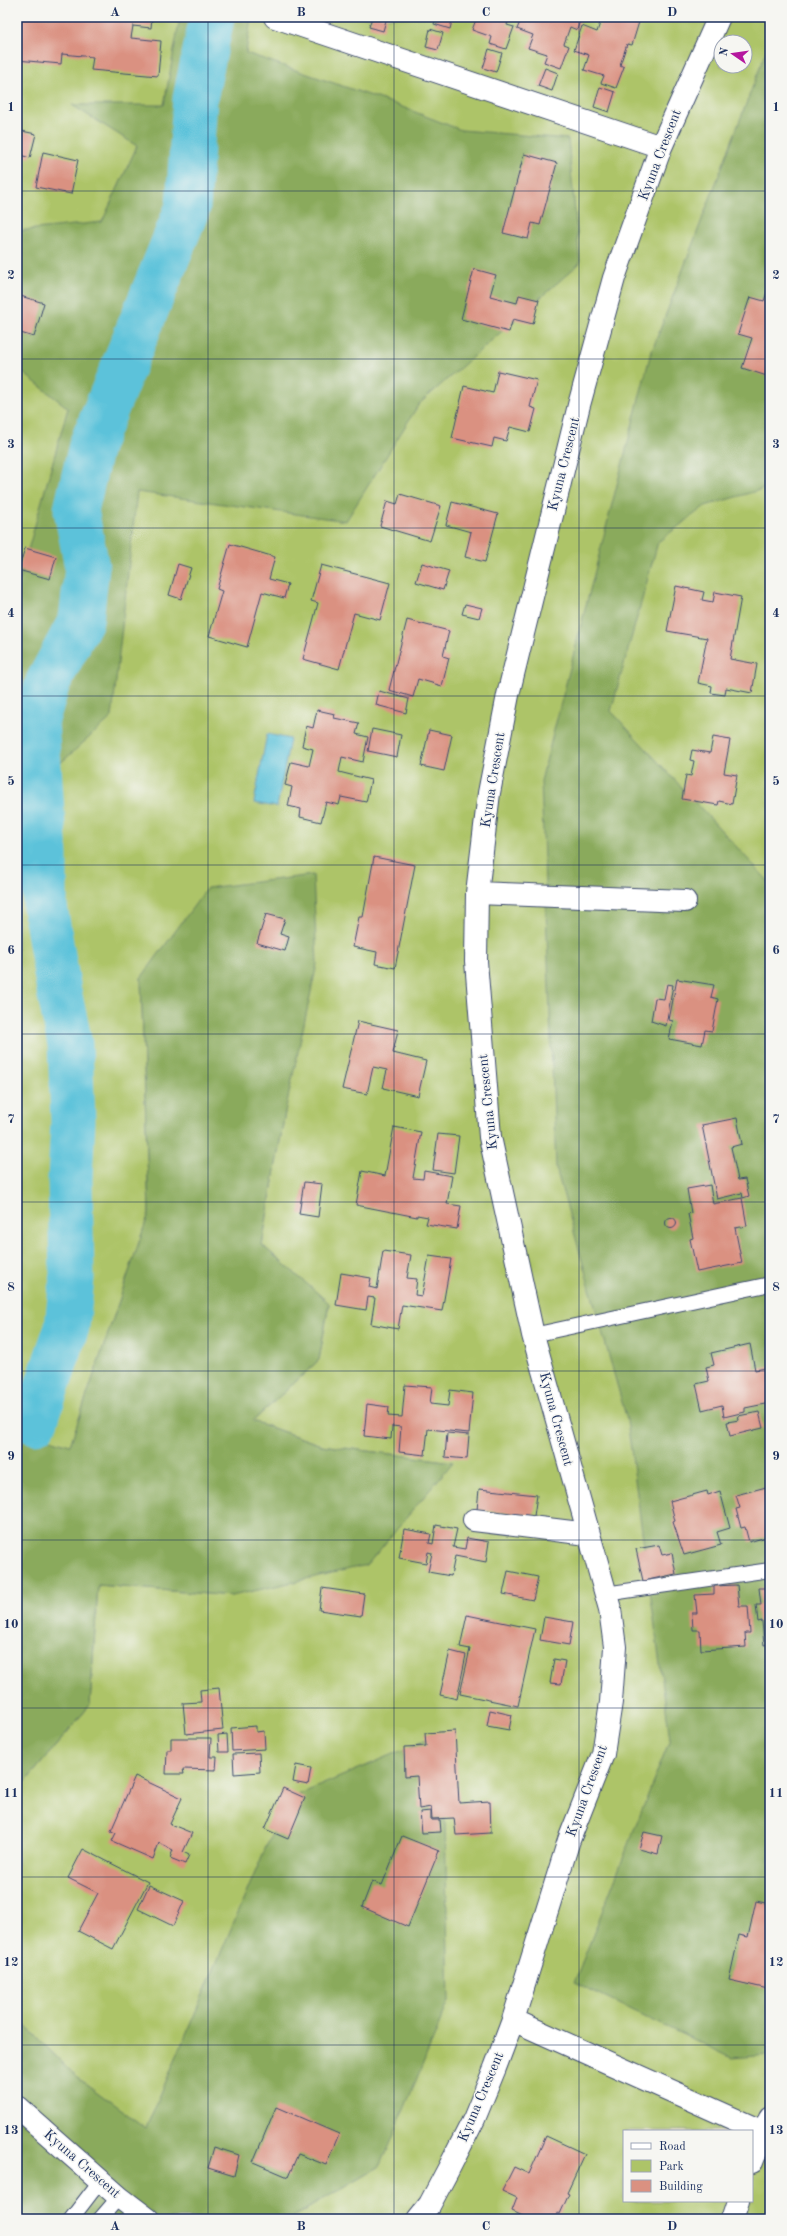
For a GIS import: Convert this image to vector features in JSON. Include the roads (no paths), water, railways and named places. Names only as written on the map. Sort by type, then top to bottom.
[{"type":"street","points":[[275,17],[661,148]]},
{"type":"street","name":"Kyuna Crescent","points":[[418,2219],[430,2204],[474,2118],[513,2020],[569,1840],[603,1754],[611,1702],[615,1647],[610,1609],[533,1335],[490,1137],[476,961],[477,893],[489,793],[508,695],[579,405],[614,278],[661,148],[719,17]]},
{"type":"street","points":[[477,893],[685,901]]},
{"type":"street","points":[[474,1520],[588,1534]]},
{"type":"street","points":[[513,2020],[766,2125],[753,2159]]},
{"type":"street","name":"Kyuna Crescent","points":[[17,2107],[119,2197],[148,2219]]},
{"type":"street","points":[[732,2219],[738,2202]]},
{"type":"lane","points":[[533,1335],[770,1284]]},
{"type":"lane","points":[[605,1594],[770,1570]]},
{"type":"lane","points":[[71,2219],[101,2180]]},
{"type":"lane","points":[[100,2219],[119,2197]]},
{"type":"water","points":[[267,734],[290,739],[277,807],[254,803]]},
{"type":"waterway","points":[[35,1422],[67,1327],[72,1278],[70,1179],[73,1121],[70,1044],[59,991],[45,907],[45,855],[36,722],[48,682],[81,620],[87,567],[76,510],[91,446],[188,207],[195,99],[212,17]]}]
